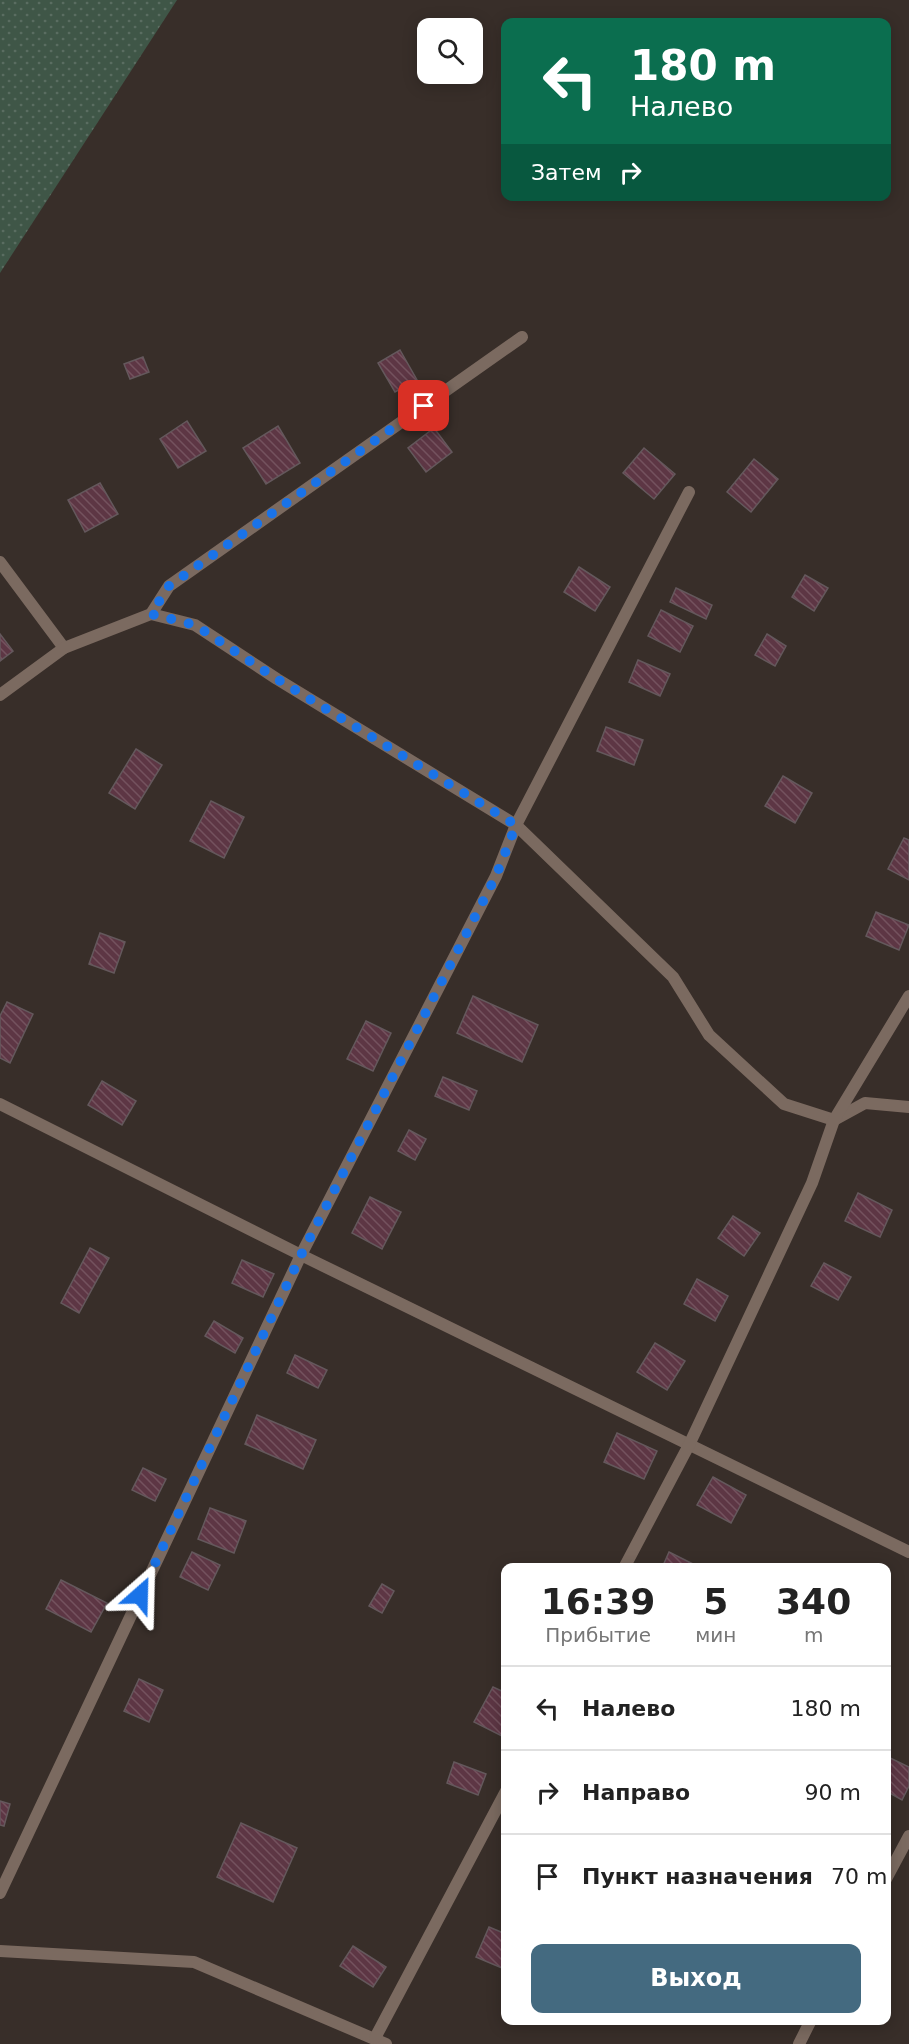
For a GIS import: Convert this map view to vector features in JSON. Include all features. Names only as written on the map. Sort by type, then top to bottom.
[{"type":"lane","points":[[151,614],[169,586],[522,337]]},
{"type":"lane","points":[[0,1893],[301,1255],[496,876],[516,825],[689,492]]},
{"type":"lane","points":[[0,562],[64,648]]},
{"type":"lane","points":[[0,695],[64,648],[151,614],[195,625],[277,679],[516,825],[673,977],[709,1035],[784,1104],[834,1119],[865,1103],[909,1107]]},
{"type":"lane","points":[[627,1563],[689,1445],[812,1183],[834,1119],[909,996]]},
{"type":"lane","points":[[0,1104],[301,1255],[909,1552]]},
{"type":"lane","points":[[0,1951],[194,1962],[380,2041],[501,1801]]},
{"type":"lane","points":[[891,1870],[909,1836]]},
{"type":"lane","points":[[799,2044],[808,2025]]},
{"type":"green space","points":[[0,0],[177,0],[0,273]]},
{"type":"building","points":[[400,350],[417,380],[395,392],[378,363]]},
{"type":"building","points":[[143,357],[149,372],[130,379],[124,364]]},
{"type":"building","points":[[187,421],[206,451],[178,468],[160,439]]},
{"type":"building","points":[[278,426],[300,463],[266,484],[243,448]]},
{"type":"building","points":[[434,428],[452,452],[426,472],[408,448]]},
{"type":"building","points":[[644,448],[675,474],[654,499],[623,473]]},
{"type":"building","points":[[754,459],[778,479],[751,512],[727,492]]},
{"type":"building","points":[[100,483],[118,514],[85,532],[68,500]]},
{"type":"building","points":[[579,567],[610,587],[595,611],[564,592]]},
{"type":"building","points":[[805,575],[828,588],[814,611],[792,597]]},
{"type":"building","points":[[676,588],[712,605],[706,619],[670,602]]},
{"type":"building","points":[[661,610],[693,626],[680,652],[648,636]]},
{"type":"building","points":[[0,634],[13,651],[0,661]]},
{"type":"building","points":[[767,634],[786,646],[775,666],[755,655]]},
{"type":"building","points":[[638,660],[670,674],[660,696],[629,682]]},
{"type":"building","points":[[606,727],[643,740],[634,765],[597,751]]},
{"type":"building","points":[[136,749],[162,765],[135,809],[109,793]]},
{"type":"building","points":[[783,776],[812,793],[795,823],[765,806]]},
{"type":"building","points":[[211,801],[244,817],[224,858],[190,841]]},
{"type":"building","points":[[904,838],[909,840],[909,880],[888,869]]},
{"type":"building","points":[[876,912],[909,925],[899,950],[866,936]]},
{"type":"building","points":[[100,933],[125,942],[114,973],[89,964]]},
{"type":"building","points":[[473,996],[538,1025],[522,1062],[457,1033]]},
{"type":"building","points":[[7,1002],[33,1014],[10,1063],[0,1058],[0,1016]]},
{"type":"building","points":[[366,1021],[391,1033],[373,1071],[347,1059]]},
{"type":"building","points":[[443,1077],[477,1091],[469,1110],[435,1096]]},
{"type":"building","points":[[102,1081],[136,1101],[122,1125],[88,1105]]},
{"type":"building","points":[[409,1130],[426,1139],[415,1160],[398,1151]]},
{"type":"building","points":[[858,1193],[892,1210],[880,1237],[845,1221]]},
{"type":"building","points":[[370,1197],[401,1212],[382,1249],[352,1233]]},
{"type":"building","points":[[733,1216],[760,1233],[744,1256],[718,1238]]},
{"type":"building","points":[[90,1248],[109,1258],[79,1313],[61,1303]]},
{"type":"building","points":[[242,1260],[274,1274],[263,1297],[232,1283]]},
{"type":"building","points":[[824,1263],[851,1277],[838,1300],[811,1286]]},
{"type":"building","points":[[697,1279],[728,1296],[715,1321],[684,1304]]},
{"type":"building","points":[[214,1321],[243,1338],[235,1353],[205,1336]]},
{"type":"building","points":[[655,1343],[685,1361],[667,1390],[637,1372]]},
{"type":"building","points":[[295,1355],[327,1370],[318,1388],[287,1373]]},
{"type":"building","points":[[257,1415],[316,1440],[303,1469],[245,1444]]},
{"type":"building","points":[[617,1433],[657,1451],[644,1479],[604,1462]]},
{"type":"building","points":[[143,1468],[166,1479],[155,1501],[132,1490]]},
{"type":"building","points":[[713,1477],[746,1495],[731,1523],[697,1505]]},
{"type":"building","points":[[210,1508],[246,1521],[234,1553],[198,1539]]},
{"type":"building","points":[[192,1552],[220,1565],[208,1590],[180,1577]]},
{"type":"building","points":[[669,1552],[691,1563],[664,1563]]},
{"type":"building","points":[[61,1580],[107,1603],[91,1632],[46,1609]]},
{"type":"building","points":[[382,1584],[394,1591],[382,1613],[369,1606]]},
{"type":"building","points":[[139,1679],[163,1690],[149,1722],[124,1711]]},
{"type":"building","points":[[493,1687],[501,1691],[501,1736],[474,1722]]},
{"type":"building","points":[[891,1758],[909,1767],[909,1786],[902,1800],[891,1794]]},
{"type":"building","points":[[454,1762],[486,1774],[478,1795],[447,1783]]},
{"type":"building","points":[[0,1801],[10,1804],[4,1826],[0,1825]]},
{"type":"building","points":[[241,1823],[297,1848],[273,1902],[217,1877]]},
{"type":"building","points":[[489,1927],[501,1932],[501,1968],[476,1957]]},
{"type":"building","points":[[353,1946],[386,1967],[373,1987],[340,1966]]},
{"type":"route","points":[[140,1595],[301,1255],[496,876],[516,825],[277,679],[195,625],[151,614],[169,586],[424,406]]}]
